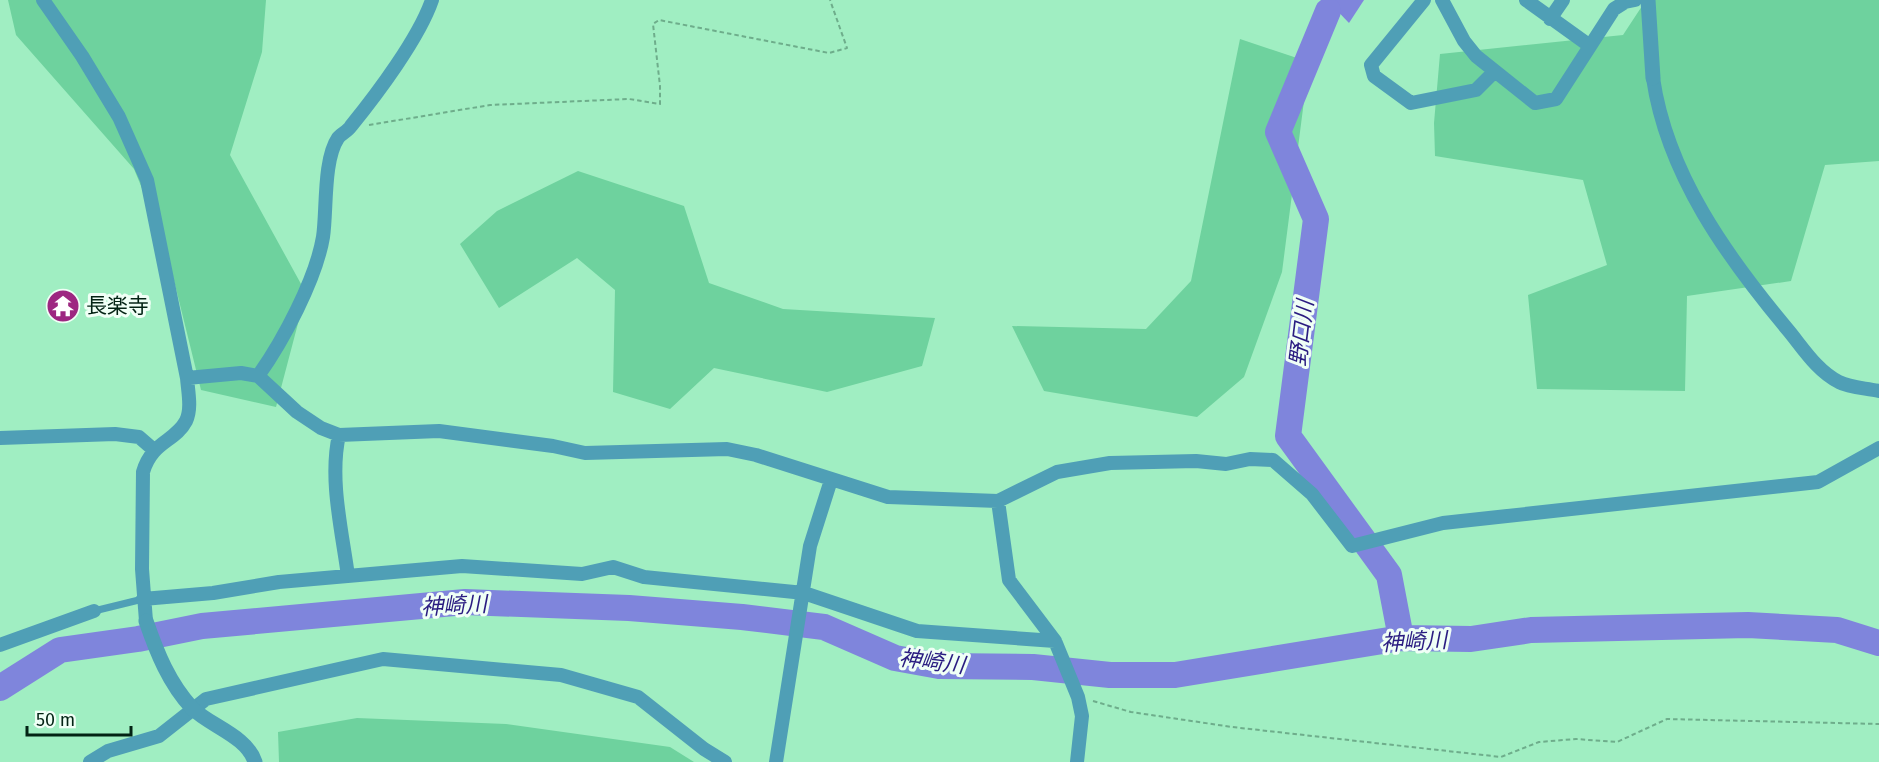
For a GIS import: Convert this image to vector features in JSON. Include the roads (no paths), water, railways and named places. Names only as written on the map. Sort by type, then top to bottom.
[{"type":"street","points":[[43,0],[119,117],[147,180],[187,378],[189,406],[186,421],[147,458],[142,486],[143,599],[146,621],[157,655],[172,681],[193,709],[245,746],[255,762]]},
{"type":"street","points":[[258,376],[276,351],[318,258],[332,153],[338,138],[350,128],[399,58],[428,13],[432,0]]},
{"type":"street","points":[[1424,0],[1371,65],[1374,76],[1411,103],[1476,90],[1493,73]]},
{"type":"street","points":[[1442,0],[1464,41],[1493,73],[1535,103],[1556,99],[1614,9],[1625,2],[1635,0]]},
{"type":"street","points":[[1526,0],[1590,46]]},
{"type":"street","points":[[1550,19],[1563,0]]},
{"type":"street","points":[[1648,0],[1656,100],[1676,158],[1692,192],[1728,252],[1761,297],[1822,371],[1841,383],[1879,392]]},
{"type":"street","points":[[187,378],[241,373],[258,376],[297,412],[321,428],[339,435],[439,431],[553,446],[585,453],[727,449],[756,455],[888,497],[998,501],[1057,472],[1110,463],[1196,461],[1226,464],[1250,459],[1273,460],[1312,494],[1352,546],[1443,523],[1818,482],[1879,448]]},
{"type":"street","points":[[0,438],[115,434],[139,437],[154,450]]},
{"type":"street","points":[[339,435],[335,451],[336,476],[348,576]]},
{"type":"street","points":[[776,762],[810,546],[831,480]]},
{"type":"street","points":[[998,501],[1009,580],[1055,641],[1078,697],[1082,716],[1077,762]]},
{"type":"street","points":[[143,599],[462,566],[582,574],[613,567],[644,577],[804,593],[917,631],[1055,641]]},
{"type":"street","points":[[0,645],[94,611]]},
{"type":"street","points":[[90,762],[108,751],[159,736],[193,709],[214,696],[382,660],[561,675],[638,697],[704,749],[725,762]]},
{"type":"lane","points":[[94,611],[143,599]]},
{"type":"water","points":[[1327,0],[1364,0],[1349,23]]},
{"type":"waterway","name":"野口川","points":[[1328,11],[1278,132],[1316,219],[1288,436],[1389,575],[1401,638]]},
{"type":"waterway","name":"神崎川","points":[[0,688],[60,650],[138,639],[202,626],[465,602],[629,608],[742,617],[824,627],[895,658],[939,666],[1033,667],[1110,675],[1175,675],[1401,638],[1471,639],[1531,630],[1748,625],[1837,630],[1879,643]]},
{"type":"place","name":"長楽寺","points":[[63,306]]}]
